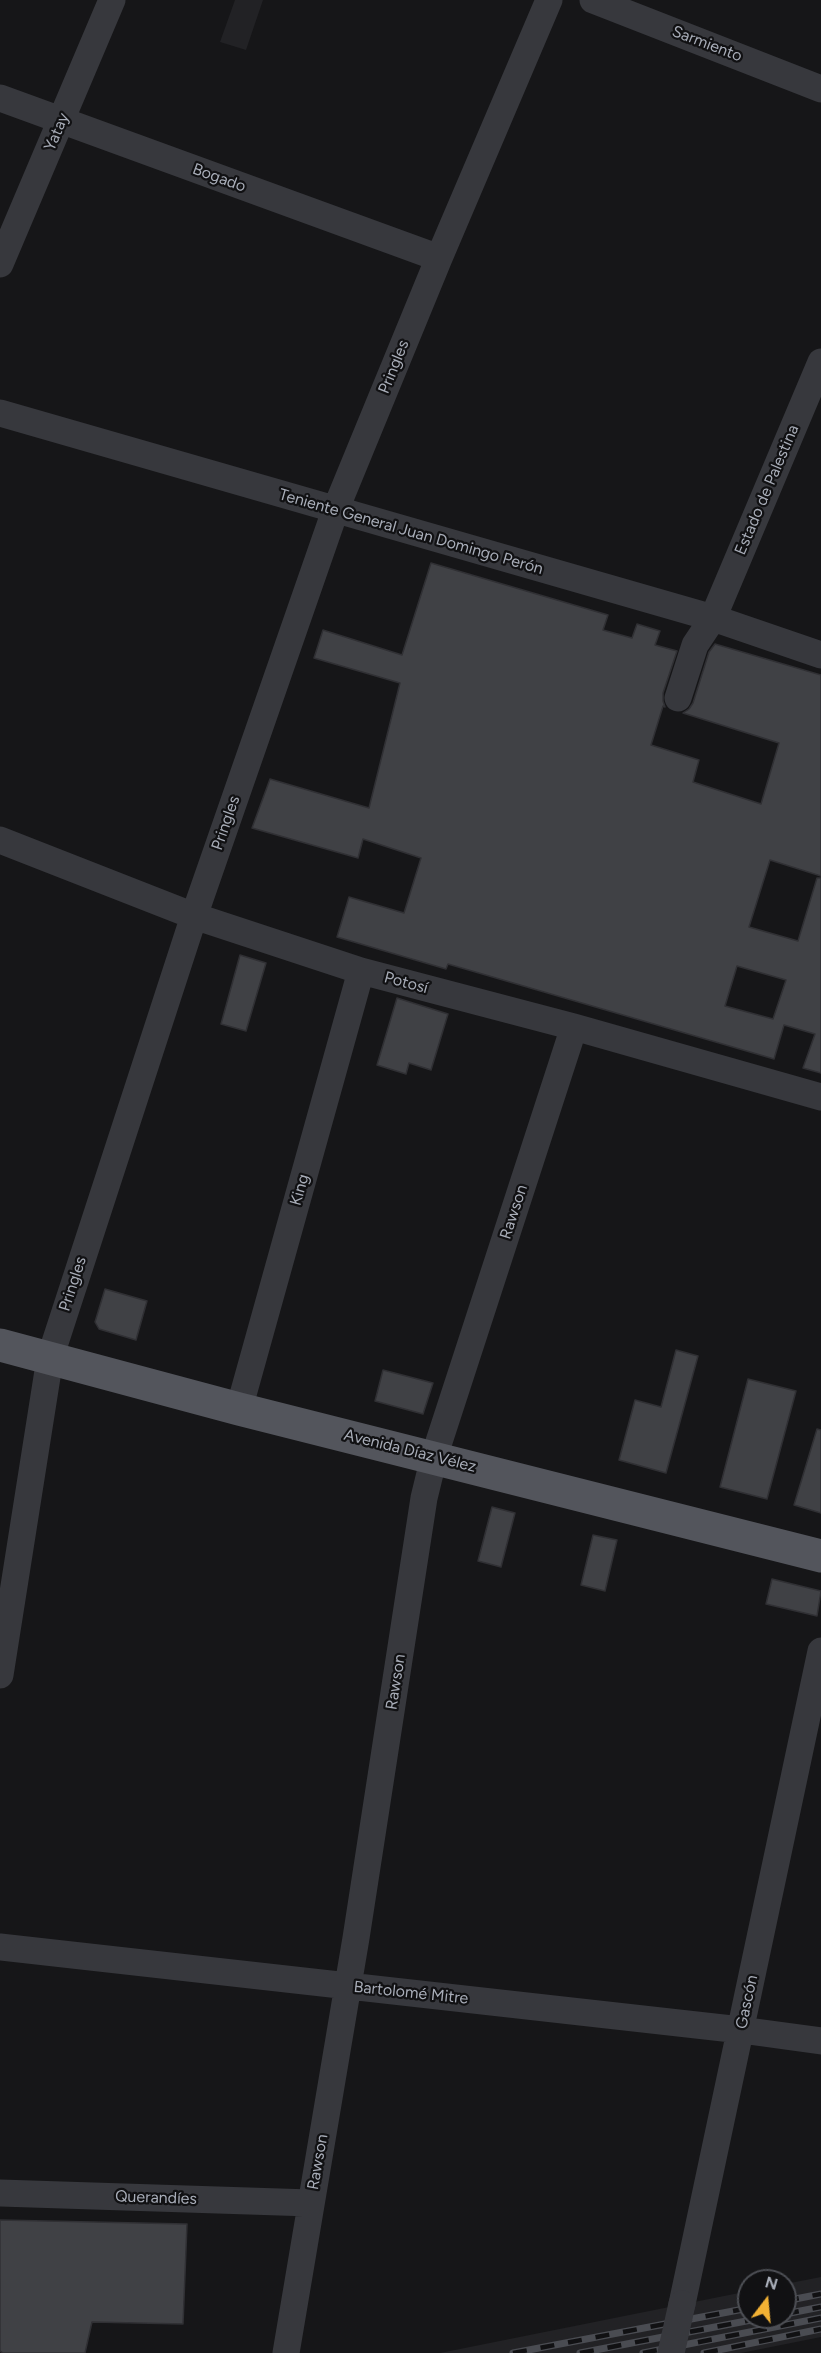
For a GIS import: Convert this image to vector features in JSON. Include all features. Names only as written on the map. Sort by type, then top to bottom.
[{"type":"main road","name":"Avenida Díaz Vélez","points":[[0,1344],[239,1409],[821,1556]]},
{"type":"street","name":"Yatay","points":[[0,264],[112,0]]},
{"type":"street","name":"Pringles","points":[[0,1675],[50,1358],[194,916],[335,511],[439,258],[549,0]]},
{"type":"street","name":"Sarmiento","points":[[593,0],[821,89]]},
{"type":"street","name":"Bogado","points":[[0,98],[439,258]]},
{"type":"street","name":"Estado de Palestina","points":[[678,698],[695,645],[713,618],[821,362]]},
{"type":"street","name":"Teniente General Juan Domingo Perón","points":[[0,413],[713,618],[821,656]]},
{"type":"street","name":"Potosí","points":[[0,840],[194,916],[361,971],[574,1027],[821,1097]]},
{"type":"street","name":"King","points":[[239,1409],[361,971]]},
{"type":"street","name":"Rawson","points":[[286,2353],[348,1986],[424,1498],[434,1457],[574,1027]]},
{"type":"street","name":"Gascón","points":[[671,2353],[821,1651]]},
{"type":"street","name":"Bartolomé Mitre","points":[[0,1947],[741,2030],[821,2041]]},
{"type":"street","name":"Querandíes","points":[[0,2193],[311,2203]]},
{"type":"shaded area","points":[[235,0],[263,0],[246,50],[220,42]]},
{"type":"shaded area","points":[[821,2277],[821,2337],[741,2353],[440,2353],[737,2293],[737,2329],[797,2329],[797,2282]]},
{"type":"building","points":[[431,563],[608,615],[603,630],[632,638],[637,624],[660,631],[655,645],[677,651],[663,693],[665,707],[663,706],[651,745],[699,760],[693,782],[761,804],[779,743],[683,713],[693,703],[709,652],[715,644],[821,675],[821,876],[770,860],[749,927],[798,941],[817,878],[821,878],[821,1073],[803,1068],[815,1034],[784,1025],[774,1059],[448,964],[446,969],[337,937],[349,897],[404,913],[421,858],[363,839],[358,858],[252,828],[270,779],[369,808],[400,683],[314,658],[323,630],[402,655]],"holes":[[[737,966],[786,980],[773,1019],[725,1006]]]},
{"type":"building","points":[[240,955],[266,963],[246,1031],[221,1024]]},
{"type":"building","points":[[397,998],[448,1014],[431,1070],[409,1063],[406,1074],[377,1065]]},
{"type":"building","points":[[105,1289],[147,1301],[136,1340],[99,1329],[95,1322]]},
{"type":"building","points":[[676,1350],[698,1356],[666,1473],[619,1460],[635,1400],[661,1407]]},
{"type":"building","points":[[383,1370],[433,1383],[423,1414],[375,1401]]},
{"type":"building","points":[[748,1379],[796,1391],[767,1499],[720,1487]]},
{"type":"building","points":[[817,1429],[821,1430],[821,1513],[794,1505]]},
{"type":"building","points":[[492,1507],[515,1513],[501,1567],[478,1561]]},
{"type":"building","points":[[593,1535],[617,1540],[605,1591],[581,1585]]},
{"type":"building","points":[[772,1579],[821,1591],[817,1616],[766,1604]]},
{"type":"building","points":[[0,2220],[187,2224],[183,2324],[92,2322],[85,2353],[3,2353],[0,2351]]},
{"type":"railway","points":[[797,2299],[821,2294]]},
{"type":"railway","points":[[797,2312],[821,2307]]},
{"type":"railway","points":[[513,2353],[737,2310]]},
{"type":"railway","points":[[643,2353],[821,2318]]},
{"type":"railway","points":[[580,2353],[737,2323]]},
{"type":"railway","points":[[704,2353],[821,2329]]}]
